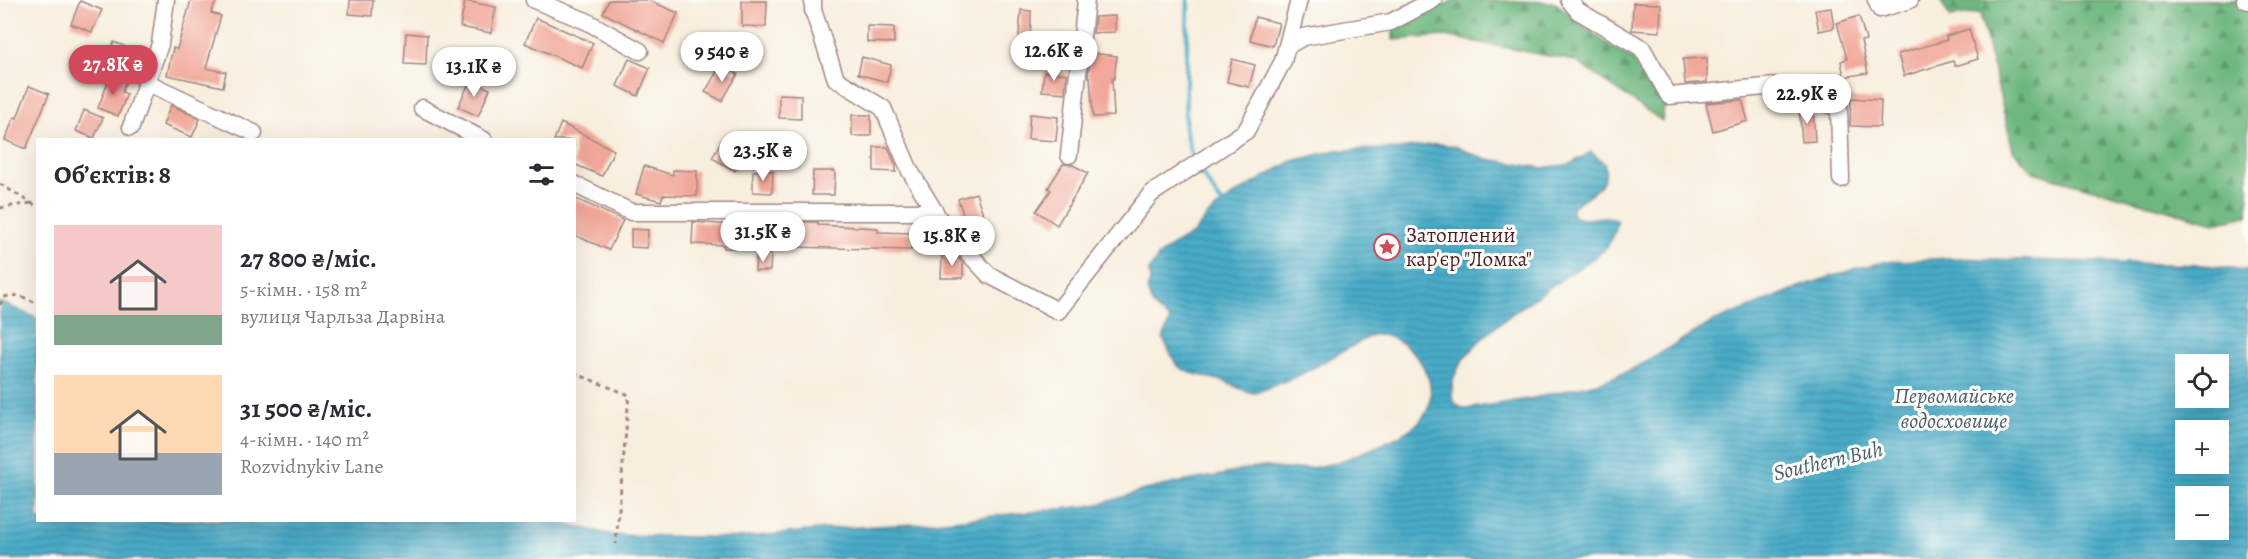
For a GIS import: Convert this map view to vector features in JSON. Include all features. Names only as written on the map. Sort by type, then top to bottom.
[{"type":"street","points":[[131,127],[160,44],[166,0]]},
{"type":"street","points":[[534,0],[586,21],[640,51]]},
{"type":"street","points":[[813,0],[813,10],[836,79],[883,108],[910,171],[944,228],[989,275],[1058,311],[1151,194],[1246,131],[1283,61],[1299,0]]},
{"type":"street","points":[[1069,155],[1086,0]]},
{"type":"street","points":[[1289,45],[1303,37],[1390,22],[1433,0]]},
{"type":"street","points":[[1569,0],[1578,11],[1642,48],[1669,96],[1776,86],[1839,108],[1841,179]]},
{"type":"street","points":[[1876,0],[1880,9],[1910,0]]},
{"type":"street","points":[[146,82],[254,134]]},
{"type":"street","points":[[422,108],[480,138]]},
{"type":"street","points":[[576,185],[631,212],[935,212]]},
{"type":"path","points":[[0,184],[36,206]]},
{"type":"path","points":[[0,208],[32,203]]},
{"type":"path","points":[[0,305],[3,298],[10,294],[23,296],[36,303]]},
{"type":"path","points":[[576,374],[630,395],[616,544]]},
{"type":"green space","points":[[1455,0],[1554,2],[1606,43],[1638,63],[1665,101],[1662,121],[1575,61],[1445,36],[1393,40],[1393,28]]},
{"type":"green space","points":[[1940,0],[2248,0],[2248,216],[2214,223],[2033,172],[2013,150],[1980,13],[1950,17]]},
{"type":"water","name":"Первомайське водосховище","points":[[1438,144],[1455,146],[1482,158],[1542,168],[1571,164],[1591,152],[1604,163],[1606,171],[1601,184],[1572,207],[1573,216],[1584,219],[1606,217],[1617,220],[1613,237],[1603,251],[1511,314],[1468,354],[1455,374],[1452,394],[1456,404],[1466,409],[1534,398],[1601,382],[1631,370],[1711,323],[1802,286],[1884,262],[1949,258],[2203,265],[2248,270],[2248,559],[0,559],[0,302],[36,318],[36,522],[556,522],[614,535],[738,538],[838,528],[916,524],[1088,506],[1154,488],[1252,468],[1300,469],[1331,464],[1384,443],[1419,422],[1428,409],[1431,394],[1429,379],[1413,352],[1401,342],[1387,336],[1372,335],[1300,375],[1256,393],[1248,392],[1223,381],[1191,373],[1176,364],[1163,339],[1170,320],[1153,306],[1147,290],[1150,281],[1149,271],[1158,257],[1171,246],[1193,234],[1208,215],[1235,194],[1292,161],[1337,150],[1398,149]]},
{"type":"building","points":[[191,0],[217,0],[211,13],[221,16],[206,68],[226,72],[223,87],[167,75],[173,48],[177,49]]},
{"type":"building","points":[[350,0],[373,0],[372,16],[349,14]]},
{"type":"building","points":[[609,0],[648,0],[678,13],[664,43],[603,13]]},
{"type":"building","points":[[80,1],[102,10],[92,32],[71,24]]},
{"type":"building","points":[[465,1],[496,7],[491,33],[460,27]]},
{"type":"building","points":[[742,1],[767,1],[766,27],[742,26]]},
{"type":"building","points":[[1633,3],[1661,4],[1660,32],[1632,30]]},
{"type":"building","points":[[1831,8],[1834,28],[1819,31],[1815,10]]},
{"type":"building","points":[[1021,10],[1031,11],[1030,50],[1018,48]]},
{"type":"building","points":[[1115,16],[1115,32],[1093,33],[1095,17]]},
{"type":"building","points":[[1859,16],[1866,40],[1861,41],[1868,73],[1844,77],[1841,61],[1847,59],[1837,23]]},
{"type":"building","points":[[1255,17],[1279,23],[1273,46],[1250,40]]},
{"type":"building","points":[[536,18],[593,43],[582,68],[525,43]]},
{"type":"building","points":[[867,26],[894,27],[894,43],[867,42]]},
{"type":"building","points":[[1969,29],[1978,59],[1955,66],[1953,61],[1904,76],[1898,54],[1947,40],[1946,36]]},
{"type":"building","points":[[406,33],[427,35],[426,65],[404,64]]},
{"type":"building","points":[[114,42],[138,52],[132,68],[106,62]]},
{"type":"building","points":[[1091,53],[1117,56],[1114,79],[1112,79],[1114,116],[1093,117],[1090,77],[1088,77]]},
{"type":"building","points":[[862,57],[891,65],[887,82],[858,74]]},
{"type":"building","points":[[1707,58],[1707,82],[1685,84],[1683,59]]},
{"type":"building","points":[[629,59],[650,68],[638,96],[617,86]]},
{"type":"building","points":[[1232,59],[1255,65],[1249,87],[1227,82]]},
{"type":"building","points":[[721,65],[738,74],[722,101],[705,92]]},
{"type":"building","points":[[1044,72],[1067,74],[1065,93],[1042,91]]},
{"type":"building","points":[[111,74],[126,81],[122,92],[127,94],[118,116],[98,108]]},
{"type":"building","points":[[470,81],[490,89],[478,116],[458,107]]},
{"type":"building","points":[[29,86],[49,94],[26,149],[5,140],[14,117],[17,118]]},
{"type":"building","points":[[779,94],[801,95],[801,119],[779,118]]},
{"type":"building","points":[[1851,98],[1881,100],[1880,127],[1850,126]]},
{"type":"building","points":[[1742,100],[1748,121],[1713,131],[1706,103]]},
{"type":"building","points":[[171,105],[200,119],[192,137],[163,125]]},
{"type":"building","points":[[1799,106],[1813,110],[1815,141],[1802,142]]},
{"type":"building","points":[[84,110],[103,118],[94,138],[76,131]]},
{"type":"building","points":[[1030,114],[1058,117],[1056,141],[1028,139]]},
{"type":"building","points":[[852,115],[871,115],[871,136],[852,136]]},
{"type":"building","points":[[561,123],[614,150],[602,176],[576,165],[576,138],[555,138]]},
{"type":"building","points":[[723,138],[746,150],[735,171],[712,158]]},
{"type":"building","points":[[874,147],[888,147],[896,166],[896,172],[874,171]]},
{"type":"building","points":[[1063,164],[1073,165],[1088,173],[1057,225],[1036,211],[1051,190],[1048,188]]},
{"type":"building","points":[[644,166],[673,175],[673,170],[697,171],[697,196],[663,195],[661,201],[636,194]]},
{"type":"building","points":[[753,171],[773,171],[772,193],[753,192]]},
{"type":"building","points":[[813,171],[835,171],[834,195],[812,195]]},
{"type":"building","points":[[976,193],[985,220],[967,226],[958,199]]},
{"type":"building","points":[[576,199],[623,220],[609,250],[576,236]]},
{"type":"building","points":[[693,222],[745,226],[745,248],[692,244]]},
{"type":"building","points":[[793,222],[818,222],[818,225],[878,228],[878,232],[911,233],[911,250],[792,247]]},
{"type":"building","points":[[631,229],[648,230],[647,248],[631,247]]},
{"type":"building","points":[[756,254],[771,254],[770,271],[755,271]]},
{"type":"building","points":[[942,255],[956,255],[963,263],[963,278],[941,278]]},
{"type":"waterway","points":[[1188,0],[1185,128],[1192,159]]},
{"type":"waterway","points":[[1198,168],[1225,208]]},
{"type":"place","name":"Затоплений кар'єр \"Ломка\"","points":[[1387,247]]},
{"type":"water label","name":"Southern Buh","points":[[1828,461]]}]
